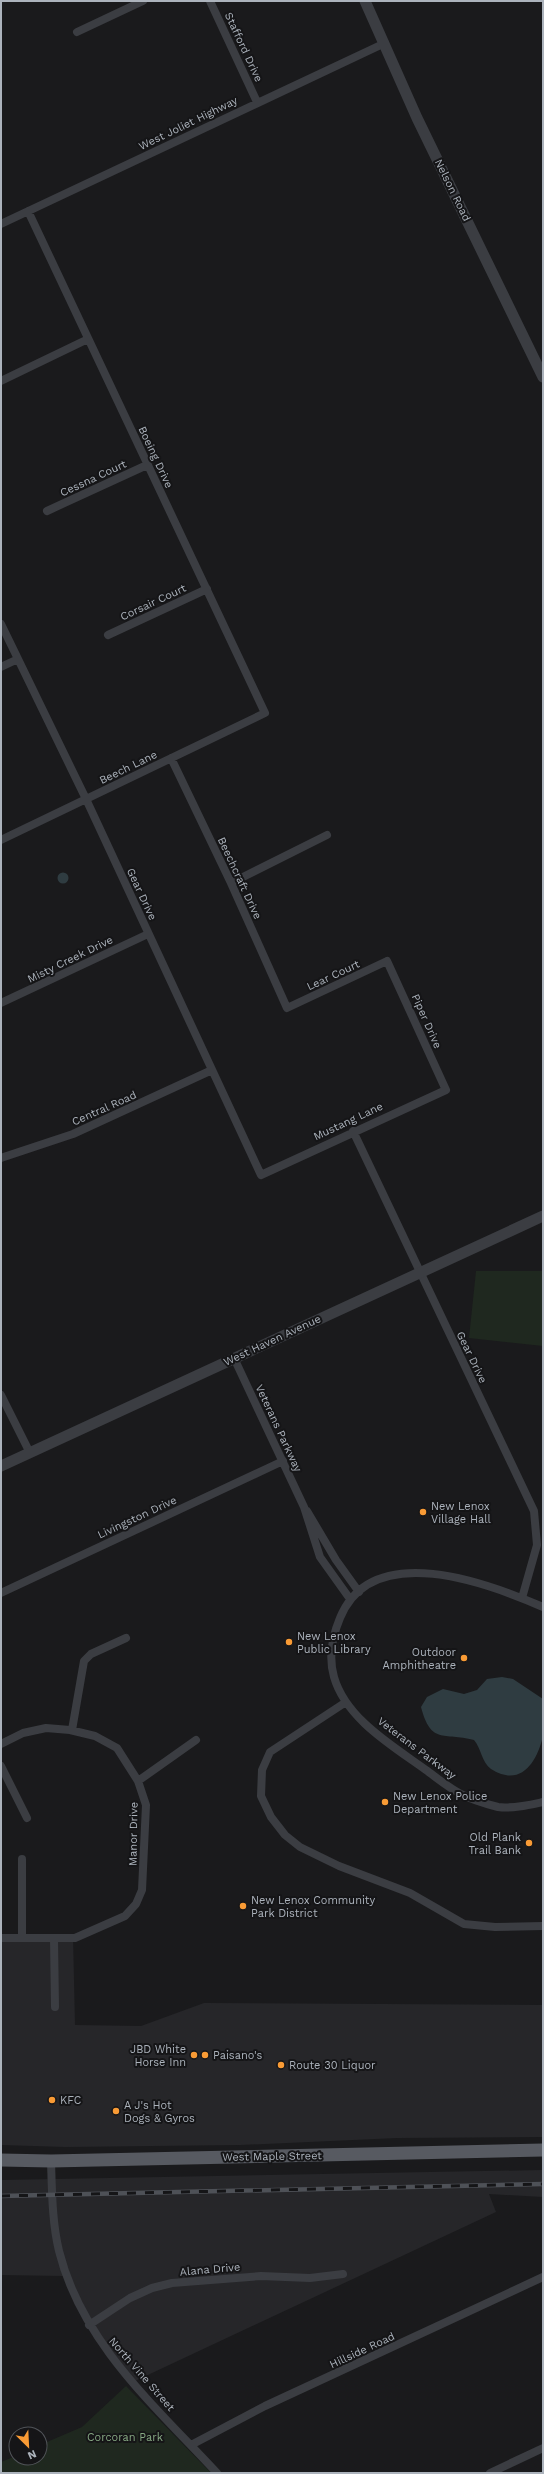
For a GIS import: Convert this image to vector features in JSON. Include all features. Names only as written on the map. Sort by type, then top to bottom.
[{"type":"main road","name":"West Maple Street","points":[[1,2160],[51,2161],[543,2150]]},
{"type":"street","points":[[77,32],[143,1]]},
{"type":"street","name":"Stafford Drive","points":[[210,1],[257,102]]},
{"type":"street","name":"Nelson Road","points":[[365,1],[418,118],[543,377]]},
{"type":"street","name":"West Joliet Highway","points":[[1,224],[257,102],[385,43]]},
{"type":"street","name":"Boeing Drive","points":[[28,211],[265,713]]},
{"type":"street","points":[[1,381],[88,339]]},
{"type":"street","name":"Cessna Court","points":[[47,511],[147,464]]},
{"type":"street","name":"Corsair Court","points":[[108,635],[207,589]]},
{"type":"street","name":"Gear Drive","points":[[1,624],[86,800],[261,1174]]},
{"type":"street","points":[[1,667],[18,659]]},
{"type":"street","name":"Beech Lane","points":[[1,840],[265,713]]},
{"type":"street","name":"Beechcraft Drive","points":[[171,758],[231,883],[287,1008]]},
{"type":"street","points":[[231,883],[327,835]]},
{"type":"street","name":"Misty Creek Drive","points":[[1,1003],[148,934]]},
{"type":"street","name":"Lear Court","points":[[287,1008],[387,961]]},
{"type":"street","name":"Piper Drive","points":[[387,961],[446,1090]]},
{"type":"street","name":"Central Road","points":[[1,1158],[74,1134],[212,1070]]},
{"type":"street","name":"Mustang Lane","points":[[261,1174],[446,1090]]},
{"type":"street","name":"Gear Drive","points":[[353,1131],[534,1510],[537,1545],[522,1598]]},
{"type":"street","name":"West Haven Avenue","points":[[1,1466],[543,1216]]},
{"type":"street","name":"Veterans Parkway","points":[[234,1358],[304,1507],[336,1560],[359,1592]]},
{"type":"street","points":[[1,1395],[30,1453]]},
{"type":"street","name":"Livingston Drive","points":[[1,1592],[283,1461]]},
{"type":"street","name":"Veterans Parkway","points":[[304,1507],[320,1557],[350,1599]]},
{"type":"street","name":"Veterans Parkway","points":[[543,1607],[522,1598],[435,1572],[392,1574],[371,1584],[350,1599],[333,1634],[331,1654],[334,1677],[346,1702],[380,1736],[460,1794],[499,1807],[523,1806],[543,1802]]},
{"type":"street","points":[[72,1730],[84,1661],[91,1654],[126,1638]]},
{"type":"street","points":[[346,1702],[270,1752],[262,1770],[261,1796],[271,1817],[285,1835],[306,1850],[410,1893],[464,1924],[495,1927],[543,1926]]},
{"type":"street","name":"Manor Drive","points":[[1,1744],[23,1733],[46,1728],[72,1730],[95,1736],[117,1748],[138,1781],[146,1805],[142,1890],[136,1904],[125,1916],[87,1934],[74,1938],[1,1938]]},
{"type":"street","points":[[138,1781],[196,1740]]},
{"type":"street","points":[[1,1766],[27,1818]]},
{"type":"street","points":[[22,1860],[22,1938]]},
{"type":"street","points":[[54,1939],[55,2007]]},
{"type":"street","name":"North Vine Street","points":[[51,2161],[56,2232],[59,2251],[70,2288],[89,2325],[116,2363],[217,2473]]},
{"type":"street","name":"Alana Drive","points":[[89,2325],[130,2298],[152,2288],[172,2283],[261,2276],[310,2278],[343,2274]]},
{"type":"street","name":"Hillside Road","points":[[191,2445],[265,2406],[543,2277]]},
{"type":"street","points":[[490,2473],[543,2448]]},
{"type":"shaded area","points":[[63,872],[67,874],[69,878],[67,882],[63,884],[59,882],[57,878],[59,874]]},
{"type":"shaded area","points":[[502,1677],[513,1679],[543,1699],[543,1736],[537,1755],[526,1769],[519,1774],[511,1776],[491,1769],[486,1763],[474,1740],[440,1735],[434,1732],[429,1727],[421,1707],[427,1697],[443,1689],[464,1694],[477,1690],[487,1679]]},
{"type":"shaded area","points":[[1,1934],[73,1935],[75,2025],[141,2026],[204,2003],[543,2005],[543,2137],[397,2138],[240,2145],[66,2147],[1,2145]]},
{"type":"shaded area","points":[[543,2170],[543,2197],[489,2194],[496,2212],[135,2381],[90,2322],[63,2276],[1,2275],[1,2180]]},
{"type":"green space","points":[[476,1271],[543,1271],[543,1346],[469,1338]]},
{"type":"green space","name":"Corcoran Park","points":[[126,2386],[211,2473],[1,2473],[1,2462],[8,2459],[8,2466],[48,2466],[48,2442],[82,2427]]},
{"type":"railway","points":[[1,2196],[543,2184]]},
{"type":"place","name":"New Lenox Village Hall","points":[[423,1512]]},
{"type":"place","name":"New Lenox Public Library","points":[[289,1642]]},
{"type":"place","name":"Outdoor Amphitheatre","points":[[464,1658]]},
{"type":"place","name":"New Lenox Police Department","points":[[385,1802]]},
{"type":"place","name":"Old Plank Trail Bank","points":[[529,1843]]},
{"type":"place","name":"New Lenox Community Park District","points":[[243,1906]]},
{"type":"place","name":"JBD White Horse Inn","points":[[194,2055]]},
{"type":"place","name":"Paisano's","points":[[205,2055]]},
{"type":"place","name":"Route 30 Liquor","points":[[281,2065]]},
{"type":"place","name":"KFC","points":[[52,2100]]},
{"type":"place","name":"A J's Hot Dogs & Gyros","points":[[116,2111]]}]
